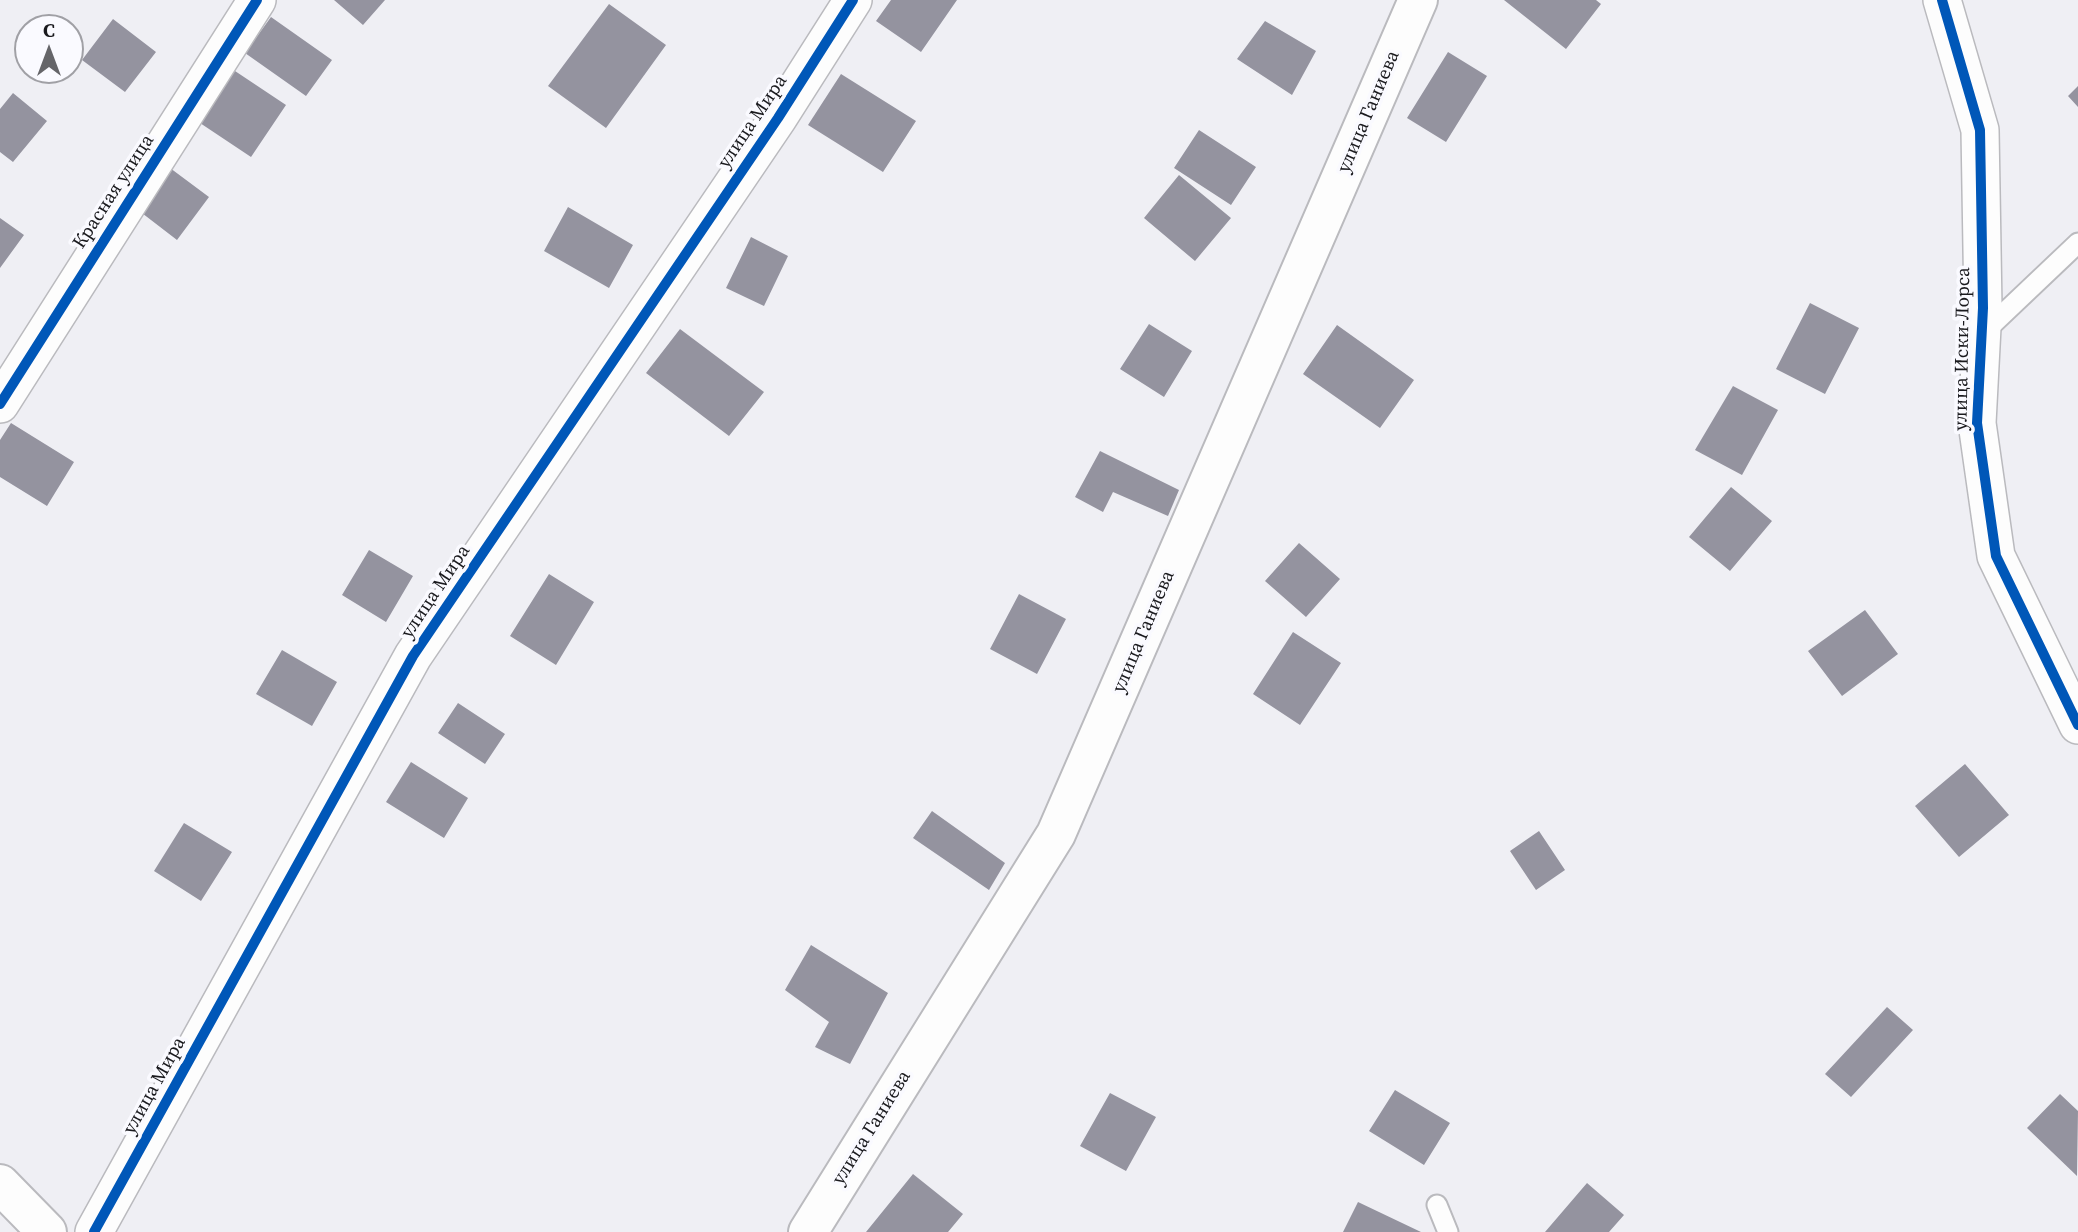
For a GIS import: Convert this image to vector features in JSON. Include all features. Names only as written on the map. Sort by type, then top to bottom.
[{"type":"main road","name":"улица Ганиева","points":[[808,1232],[1056,834],[1418,0]]},
{"type":"main road","points":[[0,1184],[47,1232]]},
{"type":"street","name":"Красная улица","points":[[0,404],[257,0]]},
{"type":"street","name":"улица Мира","points":[[94,1232],[413,656],[778,118],[853,0]]},
{"type":"street","name":"улица Иски-Лорса","points":[[1942,0],[1980,130],[1981,335],[1977,423],[1996,556],[2078,725]]},
{"type":"lane","points":[[1981,335],[2078,243]]},
{"type":"lane","points":[[1437,1205],[1448,1232]]},
{"type":"building","points":[[334,0],[385,0],[363,25]]},
{"type":"building","points":[[891,0],[957,0],[921,52],[876,21]]},
{"type":"building","points":[[1504,0],[1596,0],[1601,4],[1566,49]]},
{"type":"building","points":[[609,4],[666,45],[606,128],[548,86]]},
{"type":"building","points":[[271,17],[332,60],[306,96],[245,53]]},
{"type":"building","points":[[113,19],[156,52],[125,92],[84,61],[84,57]]},
{"type":"building","points":[[1265,21],[1316,51],[1292,95],[1237,59]]},
{"type":"building","points":[[1448,52],[1487,76],[1446,142],[1407,118]]},
{"type":"building","points":[[229,67],[286,105],[251,157],[194,119]]},
{"type":"building","points":[[841,74],[916,121],[883,172],[808,125]]},
{"type":"building","points":[[2078,86],[2078,107],[2068,96]]},
{"type":"building","points":[[13,93],[47,121],[13,162],[0,152],[0,109]]},
{"type":"building","points":[[1199,130],[1256,167],[1231,205],[1174,168]]},
{"type":"building","points":[[170,168],[209,197],[177,240],[138,210]]},
{"type":"building","points":[[1179,175],[1231,218],[1195,261],[1144,218]]},
{"type":"building","points":[[568,207],[633,245],[609,288],[544,251]]},
{"type":"building","points":[[0,218],[24,235],[0,268]]},
{"type":"building","points":[[751,237],[788,256],[764,306],[726,288]]},
{"type":"building","points":[[1810,303],[1859,328],[1825,394],[1776,369]]},
{"type":"building","points":[[1149,324],[1192,351],[1164,397],[1120,369]]},
{"type":"building","points":[[1337,325],[1414,380],[1380,428],[1303,374]]},
{"type":"building","points":[[680,329],[764,392],[729,436],[646,373]]},
{"type":"building","points":[[1733,386],[1778,410],[1742,475],[1695,450]]},
{"type":"building","points":[[11,423],[74,462],[47,506],[0,477],[0,440]]},
{"type":"building","points":[[1100,451],[1179,490],[1168,516],[1113,492],[1103,512],[1075,497]]},
{"type":"building","points":[[1731,487],[1772,521],[1730,571],[1689,537]]},
{"type":"building","points":[[1299,543],[1340,579],[1306,617],[1265,581]]},
{"type":"building","points":[[369,550],[413,576],[386,622],[342,595]]},
{"type":"building","points":[[549,574],[594,602],[556,665],[510,636]]},
{"type":"building","points":[[1019,594],[1066,619],[1037,674],[990,649]]},
{"type":"building","points":[[1865,610],[1898,654],[1842,696],[1808,651]]},
{"type":"building","points":[[1293,632],[1341,663],[1300,725],[1253,694]]},
{"type":"building","points":[[282,650],[337,682],[312,726],[256,694]]},
{"type":"building","points":[[458,703],[505,734],[485,764],[438,733]]},
{"type":"building","points":[[411,762],[468,798],[444,838],[386,802]]},
{"type":"building","points":[[1965,764],[2009,815],[1959,857],[1915,806]]},
{"type":"building","points":[[932,811],[1005,863],[989,890],[913,838]]},
{"type":"building","points":[[184,823],[232,852],[201,901],[154,871]]},
{"type":"building","points":[[1539,831],[1565,870],[1536,890],[1510,851]]},
{"type":"building","points":[[811,945],[888,993],[850,1064],[815,1047],[829,1022],[785,990]]},
{"type":"building","points":[[1887,1007],[1913,1030],[1851,1097],[1825,1074]]},
{"type":"building","points":[[1395,1090],[1450,1123],[1424,1165],[1369,1131]]},
{"type":"building","points":[[1110,1093],[1156,1117],[1126,1171],[1080,1146]]},
{"type":"building","points":[[2060,1094],[2078,1111],[2077,1176],[2027,1128]]},
{"type":"building","points":[[913,1174],[963,1214],[948,1232],[866,1232]]},
{"type":"building","points":[[1587,1183],[1624,1215],[1609,1232],[1545,1232]]},
{"type":"building","points":[[1358,1202],[1421,1232],[1343,1232]]},
{"type":"cycle path","points":[[0,404],[257,0]]},
{"type":"cycle path","points":[[94,1232],[413,656],[778,118],[853,0]]},
{"type":"cycle path","points":[[1942,0],[1980,130],[1983,308],[1977,423],[1996,556],[2078,725]]}]
